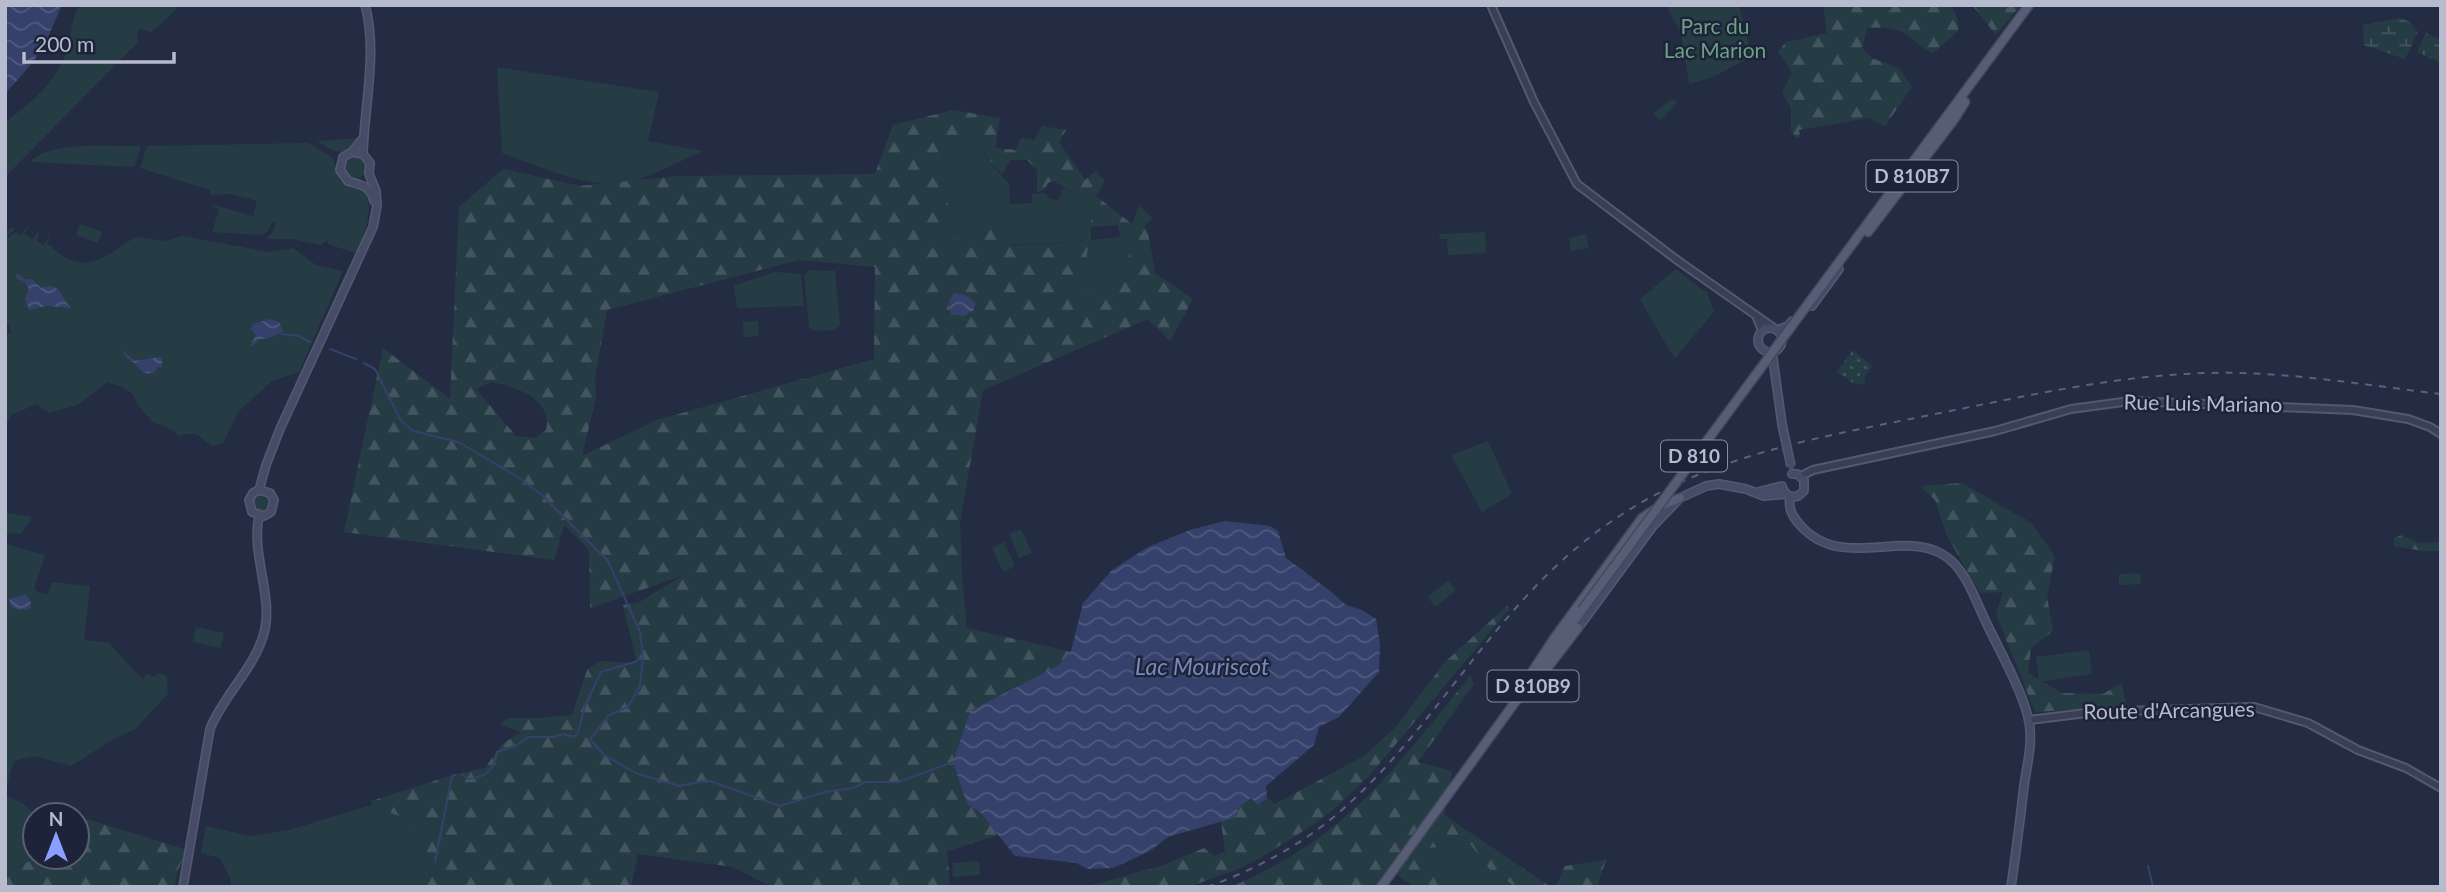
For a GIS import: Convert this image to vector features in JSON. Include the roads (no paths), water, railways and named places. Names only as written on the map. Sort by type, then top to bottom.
[{"type":"main road","points":[[259,490],[280,429],[370,236],[376,215],[376,191],[369,174],[370,163],[363,154],[367,120],[369,42],[365,5]]},
{"type":"main road","name":"D 810","points":[[1381,887],[2029,5]]},
{"type":"main road","points":[[1777,331],[1781,346],[1772,352],[1759,346],[1758,339],[1762,330],[1777,331],[1788,326],[1919,147],[1964,88],[1977,77]]},
{"type":"main road","name":"D 810B7","points":[[1777,331],[1798,324],[1952,121],[1977,77]]},
{"type":"main road","points":[[364,136],[341,161],[340,170],[348,181],[358,183],[371,192],[376,215]]},
{"type":"main road","points":[[352,152],[363,154]]},
{"type":"main road","points":[[358,183],[369,174]]},
{"type":"main road","points":[[1772,352],[1791,470],[1801,476],[1805,484],[1804,491],[1798,496],[1788,495]]},
{"type":"main road","points":[[1791,470],[1782,486],[1797,522],[1811,534],[1832,544],[1854,549],[1910,545],[1933,550],[1949,559],[1964,577],[2029,720],[2029,756],[2011,887]]},
{"type":"main road","name":"D 810B9","points":[[1486,742],[1578,628],[1653,526],[1680,498],[1715,484],[1734,486],[1764,496],[1788,495]]},
{"type":"main road","points":[[1758,492],[1782,486]]},
{"type":"main road","points":[[259,490],[270,493],[275,504],[271,512],[259,516],[252,512],[248,504],[253,493],[259,490]]},
{"type":"main road","points":[[1521,693],[1534,666],[1642,518],[1660,506],[1680,498]]},
{"type":"main road","points":[[183,887],[209,729],[258,648],[264,631],[266,617],[258,540],[259,516]]},
{"type":"street","points":[[1491,5],[1534,102],[1572,178],[1583,190],[1777,331]]},
{"type":"street","points":[[1756,316],[1762,330]]},
{"type":"street","name":"Rue Luis Mariano","points":[[1801,476],[1813,470],[1995,431],[2071,409],[2130,401],[2353,410],[2408,419],[2441,434]]},
{"type":"street","name":"Route d'Arcangues","points":[[2029,720],[2095,712],[2240,706],[2263,709],[2308,723],[2348,745],[2406,768],[2441,788]]},
{"type":"water","points":[[5,5],[62,5],[34,61],[5,94]]},
{"type":"water","points":[[17,274],[24,279],[33,280],[41,288],[56,288],[71,308],[46,306],[29,310],[25,299],[29,289],[25,282],[16,278]]},
{"type":"water","points":[[954,293],[971,299],[976,304],[973,311],[964,316],[951,314],[949,301]]},
{"type":"water","points":[[269,319],[279,322],[283,332],[259,339],[250,346],[256,335],[251,329],[253,324]]},
{"type":"water","points":[[123,351],[135,361],[159,357],[162,359],[162,368],[158,366],[155,372],[144,372],[126,357]]},
{"type":"water","name":"Lac Mouriscot","points":[[1225,521],[1270,526],[1278,531],[1286,558],[1346,605],[1362,610],[1376,619],[1380,645],[1379,672],[1339,717],[1319,727],[1314,745],[1266,786],[1267,798],[1258,805],[1251,798],[1238,808],[1237,817],[1168,837],[1150,851],[1113,868],[1088,869],[1076,863],[1015,856],[981,813],[967,804],[953,762],[970,711],[1059,665],[1071,651],[1083,603],[1112,570],[1148,547],[1190,530]]},
{"type":"water","points":[[26,594],[31,603],[30,609],[18,610],[11,607],[9,599]]},
{"type":"waterway","points":[[281,334],[299,336],[310,342]]},
{"type":"waterway","points":[[330,349],[356,359]]},
{"type":"waterway","points":[[364,363],[375,369],[401,421],[413,431],[458,442],[513,474],[541,494],[608,561],[640,632],[643,657],[640,686],[628,707],[609,715],[590,739],[604,755],[638,774],[680,786],[707,780],[780,806],[825,792],[853,788],[866,782],[898,782],[953,762]]},
{"type":"waterway","points":[[462,774],[469,779],[485,774],[492,767],[497,752],[517,745],[528,737],[553,737],[563,734],[574,737],[578,733],[585,706],[601,672],[643,657]]},
{"type":"waterway","points":[[435,862],[452,776],[455,775]]},
{"type":"waterway","points":[[2148,866],[2153,887]]},
{"type":"railway","points":[[1207,887],[1275,857],[1336,815],[1394,758],[1496,631],[1551,571],[1595,533],[1641,503],[1688,479],[1737,460],[1840,433],[2047,392],[2143,377],[2209,373],[2267,374],[2441,394]]},
{"type":"park label","name":"Parc du Lac Marion","points":[[1715,39]]}]
